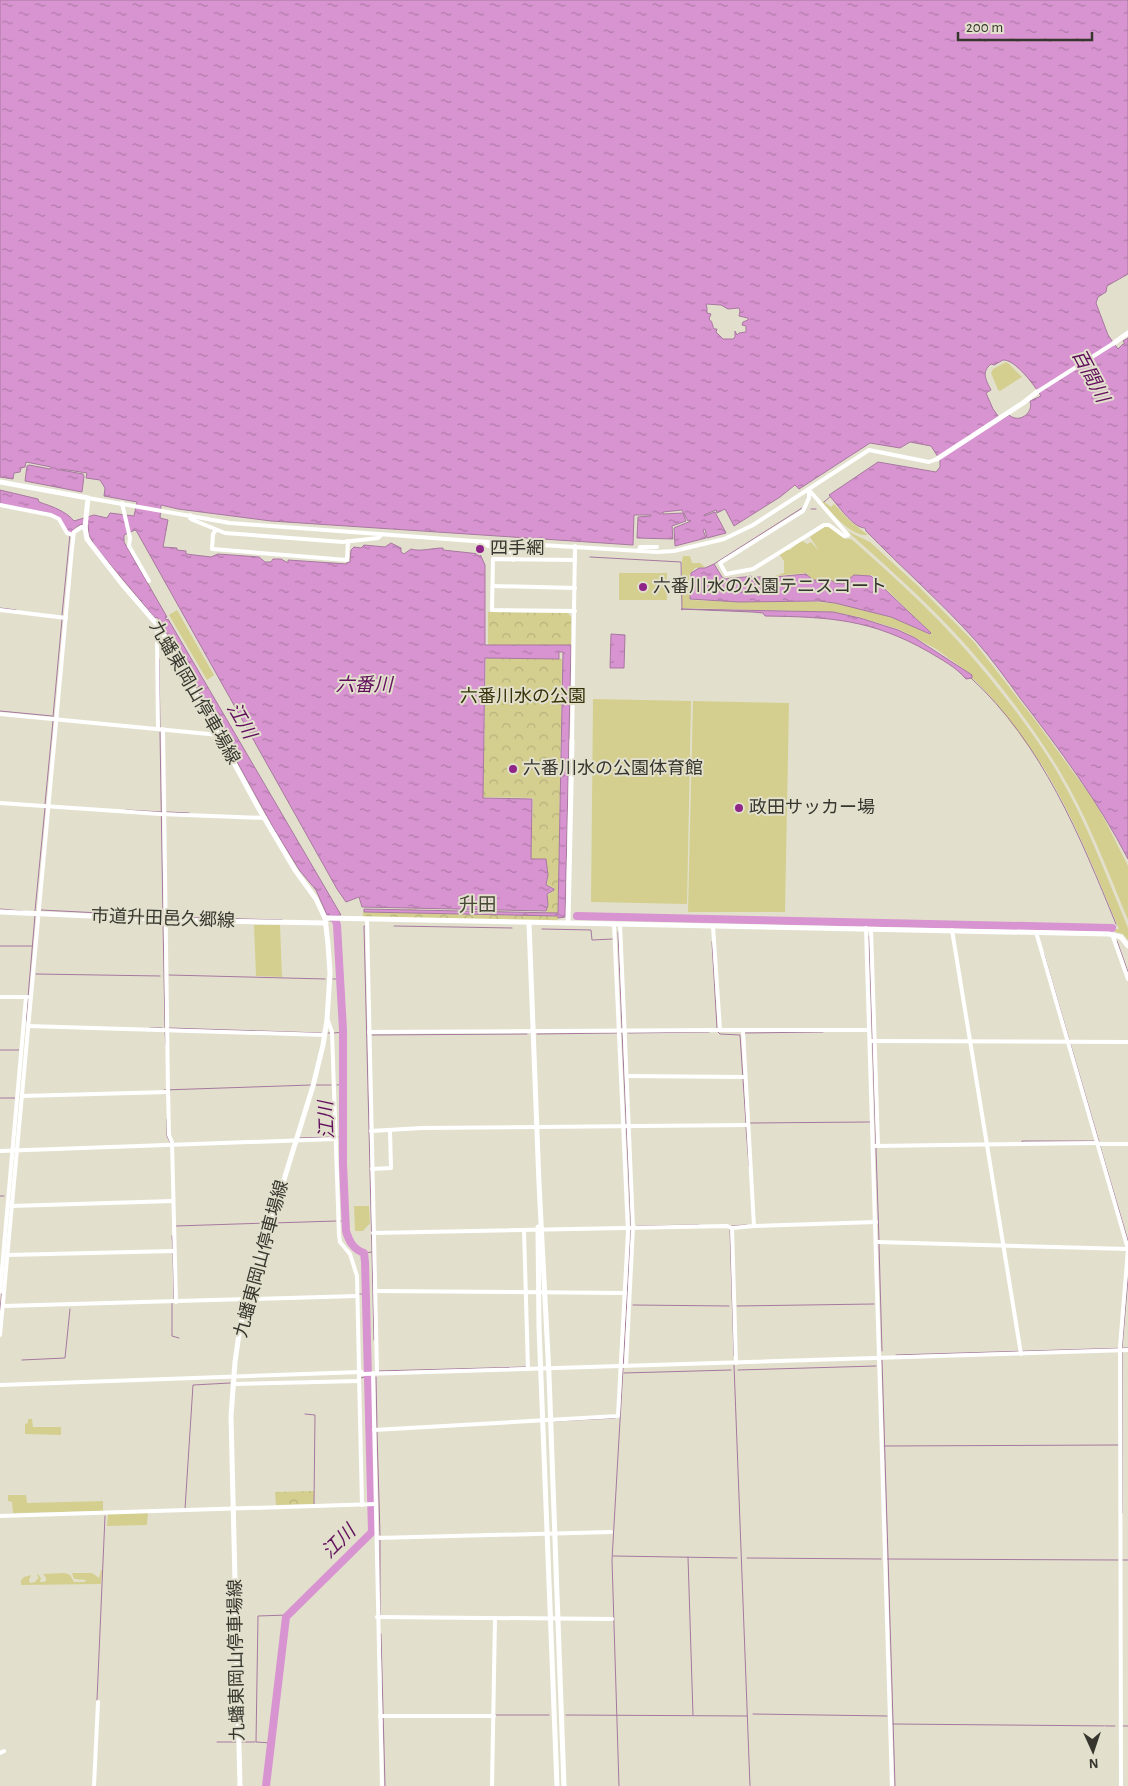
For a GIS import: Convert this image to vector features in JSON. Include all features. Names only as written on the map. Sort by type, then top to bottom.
[{"type":"main road","points":[[1114,342],[1128,333]]},
{"type":"main road","points":[[937,459],[1001,418],[1037,392]]},
{"type":"main road","points":[[0,482],[88,498],[85,526]]},
{"type":"main road","name":"九蟠東岡山停車場線","points":[[85,526],[86,537],[92,546],[160,629],[265,818],[295,870],[316,900],[326,920],[330,973],[325,1035],[313,1086],[247,1299],[240,1327],[233,1384],[231,1416],[240,1786]]},
{"type":"main road","points":[[568,923],[572,740]]},
{"type":"main road","name":"市道升田邑久郷線","points":[[0,912],[164,919],[326,920]]},
{"type":"main road","points":[[326,920],[342,918],[1112,934],[1124,939],[1128,946]]},
{"type":"main road","points":[[528,923],[539,1184],[538,1292],[556,1786]]},
{"type":"main road","points":[[540,1230],[549,1368],[564,1786]]},
{"type":"street","points":[[1037,392],[1114,342]]},
{"type":"street","points":[[88,498],[230,523],[473,541],[639,551],[674,551],[724,539],[753,525],[870,450],[928,462],[937,459]]},
{"type":"street","points":[[808,490],[848,535],[844,536],[829,525],[824,525],[753,568],[726,574],[720,563],[803,510],[809,498],[808,490]]},
{"type":"street","points":[[122,503],[129,533],[129,546],[149,581]]},
{"type":"street","points":[[0,505],[51,515],[59,519],[71,535]]},
{"type":"street","points":[[190,515],[190,518],[193,520],[216,530],[235,533],[343,542],[378,538],[382,534]]},
{"type":"street","points":[[0,1292],[70,542],[71,535],[85,526]]},
{"type":"street","points":[[216,530],[213,534],[212,549],[347,560],[348,541]]},
{"type":"street","points":[[473,541],[511,552],[514,560]]},
{"type":"street","points":[[572,740],[576,546]]},
{"type":"street","points":[[639,551],[640,547],[657,548]]},
{"type":"street","points":[[574,611],[492,610],[493,559],[575,560]]},
{"type":"street","points":[[493,586],[575,588]]},
{"type":"street","points":[[0,610],[63,618]]},
{"type":"street","points":[[160,629],[157,633],[166,1030],[176,1300]]},
{"type":"street","points":[[0,714],[219,735]]},
{"type":"street","points":[[0,803],[162,814],[265,818]]},
{"type":"street","points":[[367,919],[375,1291],[373,1373],[376,1430],[376,1504],[380,1537],[379,1617],[382,1786]]},
{"type":"street","points":[[376,1430],[618,1416],[623,1367],[630,1228],[617,924]]},
{"type":"street","points":[[714,926],[718,1031]]},
{"type":"street","points":[[869,928],[869,1030],[872,1041]]},
{"type":"street","points":[[869,928],[876,1146],[879,1358],[892,1786]]},
{"type":"street","points":[[952,930],[1021,1352]]},
{"type":"street","points":[[1036,932],[1128,1248],[1122,1350],[1121,1786]]},
{"type":"street","points":[[1112,934],[1128,979]]},
{"type":"street","points":[[0,997],[28,997]]},
{"type":"street","points":[[0,1335],[7,1255],[5,1242],[11,1206],[13,1150],[22,1096],[28,1026],[28,997]]},
{"type":"street","points":[[327,1020],[332,1032],[339,1235],[340,1242],[352,1258],[356,1276],[363,1504]]},
{"type":"street","points":[[28,1026],[325,1035]]},
{"type":"street","points":[[369,1032],[869,1030]]},
{"type":"street","points":[[622,1031],[627,1076],[626,1126]]},
{"type":"street","points":[[743,1031],[744,1077],[754,1226]]},
{"type":"street","points":[[872,1041],[1128,1042]]},
{"type":"street","points":[[627,1076],[744,1077]]},
{"type":"street","points":[[22,1096],[168,1091]]},
{"type":"street","points":[[371,1132],[422,1128],[747,1125]]},
{"type":"street","points":[[372,1168],[391,1168],[390,1131]]},
{"type":"street","points":[[0,1151],[335,1139]]},
{"type":"street","points":[[876,1146],[1128,1144]]},
{"type":"street","points":[[11,1206],[172,1201]]},
{"type":"street","points":[[373,1233],[731,1228],[876,1222]]},
{"type":"street","points":[[623,1367],[625,1293],[630,1228]]},
{"type":"street","points":[[731,1228],[735,1363]]},
{"type":"street","points":[[524,1231],[528,1369]]},
{"type":"street","points":[[878,1242],[1128,1248]]},
{"type":"street","points":[[7,1255],[173,1251]]},
{"type":"street","points":[[375,1291],[625,1293]]},
{"type":"street","points":[[2,1308],[176,1300],[357,1296]]},
{"type":"street","points":[[233,1384],[360,1377],[373,1373],[623,1367],[1122,1350]]},
{"type":"street","points":[[0,1385],[234,1377],[360,1377]]},
{"type":"street","points":[[0,1516],[376,1504]]},
{"type":"street","points":[[380,1537],[611,1532]]},
{"type":"street","points":[[379,1617],[612,1619]]},
{"type":"street","points":[[492,1786],[495,1619]]},
{"type":"street","points":[[94,1786],[98,1702]]},
{"type":"street","points":[[382,1716],[493,1716]]},
{"type":"green space","points":[[1006,362],[1022,377],[1000,391],[991,373],[993,369]]},
{"type":"green space","points":[[823,501],[831,507],[834,504],[849,520],[868,535],[855,532],[842,523]]},
{"type":"green space","points":[[825,526],[828,526],[845,539],[851,539],[921,603],[972,658],[1017,713],[1056,770],[1077,808],[1128,928],[1128,940],[1123,934],[1115,932],[1114,929],[1119,929],[1077,830],[1047,773],[1004,713],[986,691],[972,678],[972,675],[936,649],[914,637],[898,629],[859,617],[833,612],[682,608],[682,560],[683,556],[690,556],[692,563],[700,563],[705,567],[695,568],[689,575],[690,600],[835,603],[891,617],[931,635],[872,575],[854,575],[843,584],[835,583],[831,580],[822,582],[821,579],[813,580],[806,573],[774,576],[784,573],[784,561],[779,554],[785,550],[790,550],[801,540],[807,544],[811,542],[819,551],[810,537]]},
{"type":"green space","points":[[847,531],[870,542],[918,586],[974,642],[1090,795],[1128,866],[1128,920],[1078,805],[1047,750],[1022,714],[952,630],[914,592]]},
{"type":"green space","name":"六番川水の公園テニスコート","points":[[619,573],[667,573],[667,600],[619,600]]},
{"type":"green space","points":[[177,610],[214,675],[207,680],[169,615]]},
{"type":"green space","points":[[488,612],[568,613],[571,617],[571,645],[488,645]]},
{"type":"green space","name":"六番川水の公園","points":[[486,658],[562,659],[558,913],[546,913],[548,905],[547,896],[554,888],[547,885],[546,859],[531,859],[533,798],[483,797]]},
{"type":"green space","points":[[593,699],[691,701],[687,904],[591,902]]},
{"type":"green space","name":"政田サッカー場","points":[[693,701],[789,703],[785,912],[688,912]]},
{"type":"green space","points":[[407,909],[416,909],[417,913],[494,915],[494,911],[502,911],[502,915],[558,916],[558,921],[363,917],[363,912],[406,913]]},
{"type":"green space","points":[[254,925],[280,925],[282,977],[256,976]]},
{"type":"green space","points":[[354,1206],[369,1206],[370,1223],[363,1231],[355,1231]]},
{"type":"green space","points":[[28,1419],[32,1419],[33,1427],[61,1427],[61,1435],[25,1434],[25,1424],[28,1423]]},
{"type":"green space","points":[[314,1491],[314,1504],[276,1505],[275,1492]]},
{"type":"green space","points":[[8,1495],[26,1495],[27,1503],[103,1501],[103,1511],[13,1513],[12,1502],[8,1501]]},
{"type":"green space","points":[[148,1512],[147,1525],[107,1526],[108,1514]]},
{"type":"green space","points":[[101,1570],[101,1584],[21,1585],[21,1580],[24,1577],[31,1575],[30,1583],[35,1582],[39,1577],[37,1576],[38,1574],[41,1578],[40,1582],[46,1581],[43,1574],[65,1573],[70,1575],[74,1582],[84,1582],[87,1580],[74,1579],[72,1573],[92,1573],[99,1578]]},
{"type":"water","points":[[0,0],[1128,0],[1128,274],[1107,286],[1106,292],[1098,297],[1096,303],[1108,335],[1118,349],[1125,344],[1123,341],[1128,338],[1128,859],[1078,776],[988,655],[865,528],[850,520],[829,495],[878,462],[936,472],[940,467],[940,460],[931,446],[910,442],[900,448],[870,443],[799,489],[795,485],[780,497],[734,526],[725,509],[717,513],[716,510],[704,515],[715,512],[726,533],[707,538],[705,529],[703,530],[706,538],[675,546],[674,528],[691,521],[688,521],[682,510],[663,512],[663,514],[683,513],[686,521],[672,526],[673,539],[637,538],[638,517],[651,515],[634,515],[633,545],[271,521],[178,509],[161,505],[160,518],[168,520],[163,547],[177,548],[177,550],[186,551],[186,554],[211,557],[218,554],[259,557],[265,562],[281,559],[288,563],[288,560],[347,564],[347,562],[350,562],[351,550],[354,547],[361,548],[364,545],[385,547],[391,543],[401,548],[401,552],[404,554],[411,549],[443,548],[443,550],[480,554],[485,565],[485,645],[571,645],[565,917],[558,918],[558,916],[364,912],[364,909],[558,913],[563,652],[559,652],[559,659],[485,658],[483,798],[532,799],[531,859],[546,859],[548,875],[546,885],[554,889],[547,894],[548,905],[546,911],[362,907],[359,897],[346,902],[337,889],[137,532],[135,530],[124,535],[124,542],[167,617],[165,618],[168,619],[341,915],[327,915],[316,890],[300,871],[274,829],[159,620],[157,617],[155,618],[95,546],[89,535],[88,524],[80,525],[72,533],[68,533],[58,517],[49,513],[0,504],[0,490],[38,499],[39,502],[63,512],[74,521],[94,515],[107,518],[110,513],[134,516],[137,502],[104,496],[105,488],[100,480],[86,478],[87,473],[61,469],[83,474],[82,492],[25,481],[27,466],[50,469],[51,467],[26,462],[25,467],[21,468],[20,472],[14,473],[13,479],[0,477]],"holes":[[[706,304],[721,305],[728,309],[739,308],[739,316],[748,318],[742,325],[746,326],[746,332],[737,335],[735,331],[733,339],[723,339],[716,332],[717,329],[714,329],[709,319],[711,314],[707,313]],[[1003,360],[1019,368],[1041,396],[1030,401],[1030,410],[1021,418],[1009,415],[1001,420],[993,409],[986,393],[991,390],[986,379],[986,370],[991,364],[994,365]]]},
{"type":"water","points":[[714,564],[725,579],[751,576],[754,579],[757,577],[806,574],[813,580],[821,580],[822,582],[831,580],[835,583],[843,584],[854,575],[871,576],[931,633],[891,617],[835,603],[819,601],[739,602],[690,599],[691,573],[699,568],[705,568]]},
{"type":"water","points":[[681,609],[833,612],[860,618],[898,630],[915,638],[972,675],[972,678],[966,679],[949,664],[908,641],[869,626],[810,617],[765,616],[763,613],[752,612]]},
{"type":"water","points":[[611,634],[625,635],[624,668],[610,668]]},
{"type":"waterway","points":[[824,502],[831,496]]},
{"type":"waterway","points":[[714,564],[802,508]]},
{"type":"waterway","points":[[811,509],[816,509]]},
{"type":"waterway","points":[[62,615],[70,534]]},
{"type":"waterway","points":[[590,557],[681,562],[682,610]]},
{"type":"waterway","points":[[0,608],[16,610]]},
{"type":"waterway","points":[[53,717],[62,619]]},
{"type":"waterway","points":[[159,659],[160,728]]},
{"type":"waterway","points":[[971,678],[1019,731],[1039,761],[1073,825],[1116,924]]},
{"type":"waterway","points":[[0,711],[52,716]]},
{"type":"waterway","points":[[45,804],[53,721]]},
{"type":"waterway","points":[[160,732],[163,918]]},
{"type":"waterway","points":[[35,911],[45,808]]},
{"type":"waterway","points":[[126,810],[162,812]]},
{"type":"waterway","points":[[167,812],[189,813]]},
{"type":"waterway","points":[[0,909],[22,911]]},
{"type":"waterway","points":[[41,910],[160,916]]},
{"type":"waterway","name":"江川","points":[[266,1786],[286,1617],[372,1532],[365,1262],[364,1253],[352,1244],[346,1231],[343,1164],[343,1030],[337,925],[333,911]]},
{"type":"waterway","points":[[26,1021],[35,915]]},
{"type":"waterway","points":[[577,916],[1112,928]]},
{"type":"waterway","points":[[166,917],[282,920]]},
{"type":"waterway","name":"江川","points":[[330,921],[336,921]]},
{"type":"waterway","points":[[163,922],[165,1028]]},
{"type":"waterway","points":[[364,1253],[372,1252],[364,926],[366,926]]},
{"type":"waterway","points":[[394,926],[512,928]]},
{"type":"waterway","points":[[1113,929],[1116,926]]},
{"type":"waterway","points":[[542,929],[591,930],[592,940],[613,939]]},
{"type":"waterway","points":[[618,932],[622,1028]]},
{"type":"waterway","points":[[869,936],[879,1240]]},
{"type":"waterway","points":[[1117,941],[1128,972]]},
{"type":"waterway","points":[[712,942],[717,1028]]},
{"type":"waterway","points":[[0,946],[32,946]]},
{"type":"waterway","points":[[1044,954],[1099,1142]]},
{"type":"waterway","points":[[36,974],[160,976]]},
{"type":"waterway","points":[[169,975],[325,979]]},
{"type":"waterway","name":"江川","points":[[333,979],[340,979]]},
{"type":"waterway","points":[[150,1028],[162,1028]]},
{"type":"waterway","points":[[169,1028],[321,1033]]},
{"type":"waterway","points":[[165,1032],[166,1045]]},
{"type":"waterway","points":[[334,1033],[343,1032]]},
{"type":"waterway","points":[[622,1032],[631,1226]]},
{"type":"waterway","points":[[628,1033],[709,1032]]},
{"type":"waterway","points":[[718,1032],[720,1034],[740,1035],[746,1123]]},
{"type":"waterway","points":[[745,1033],[823,1032]]},
{"type":"waterway","points":[[537,1034],[617,1033]]},
{"type":"waterway","points":[[372,1035],[527,1034]]},
{"type":"waterway","points":[[0,1050],[19,1050]]},
{"type":"waterway","name":"江川","points":[[337,1085],[343,1084]]},
{"type":"waterway","points":[[164,1090],[311,1085]]},
{"type":"waterway","points":[[316,1085],[331,1085]]},
{"type":"waterway","points":[[0,1098],[15,1098]]},
{"type":"waterway","points":[[167,1119],[167,1136],[170,1142]]},
{"type":"waterway","points":[[750,1123],[870,1122]]},
{"type":"waterway","points":[[746,1127],[749,1166]]},
{"type":"waterway","name":"江川","points":[[339,1137],[343,1136]]},
{"type":"waterway","points":[[299,1138],[331,1137]]},
{"type":"waterway","points":[[1022,1144],[1022,1141],[1096,1141]]},
{"type":"waterway","points":[[1100,1146],[1128,1241]]},
{"type":"waterway","points":[[273,1223],[336,1221]]},
{"type":"waterway","name":"江川","points":[[340,1221],[346,1221]]},
{"type":"waterway","points":[[176,1226],[267,1223]]},
{"type":"waterway","points":[[637,1226],[699,1225]]},
{"type":"waterway","points":[[731,1226],[746,1225]]},
{"type":"waterway","points":[[619,1786],[612,1560],[631,1229]]},
{"type":"waterway","points":[[730,1230],[734,1356]]},
{"type":"waterway","points":[[172,1236],[173,1249]]},
{"type":"waterway","points":[[879,1244],[882,1351]]},
{"type":"waterway","points":[[372,1252],[374,1340]]},
{"type":"waterway","points":[[173,1253],[174,1299]]},
{"type":"waterway","points":[[1122,1348],[1128,1278]]},
{"type":"waterway","points":[[0,1310],[2,1291]]},
{"type":"waterway","name":"江川","points":[[359,1294],[366,1294]]},
{"type":"waterway","points":[[172,1303],[172,1336],[179,1338]]},
{"type":"waterway","points":[[737,1306],[874,1304]]},
{"type":"waterway","points":[[633,1305],[729,1306]]},
{"type":"waterway","points":[[22,1360],[65,1358],[70,1309]]},
{"type":"waterway","points":[[896,1355],[1128,1348]]},
{"type":"waterway","points":[[1122,1352],[1122,1513]]},
{"type":"waterway","points":[[882,1360],[895,1786]]},
{"type":"waterway","points":[[734,1365],[750,1786]]},
{"type":"waterway","points":[[738,1370],[876,1366]]},
{"type":"waterway","points":[[378,1371],[526,1367]]},
{"type":"waterway","points":[[624,1373],[731,1370]]},
{"type":"waterway","name":"江川","points":[[361,1378],[368,1376]]},
{"type":"waterway","points":[[376,1377],[377,1428]]},
{"type":"waterway","points":[[185,1509],[193,1385],[230,1383]]},
{"type":"waterway","points":[[305,1414],[315,1415],[314,1504]]},
{"type":"waterway","points":[[556,1421],[615,1418]]},
{"type":"waterway","points":[[377,1432],[380,1535]]},
{"type":"waterway","points":[[884,1446],[1118,1445]]},
{"type":"waterway","points":[[97,1700],[105,1516]]},
{"type":"waterway","points":[[380,1539],[380,1615]]},
{"type":"waterway","points":[[613,1556],[737,1558]]},
{"type":"waterway","points":[[688,1557],[693,1715]]},
{"type":"waterway","points":[[747,1558],[881,1559]]},
{"type":"waterway","points":[[887,1559],[1118,1560]]},
{"type":"waterway","points":[[1121,1560],[1128,1560]]},
{"type":"waterway","points":[[271,1743],[256,1742],[258,1616],[288,1615]]},
{"type":"waterway","points":[[381,1634],[385,1786]]},
{"type":"waterway","points":[[753,1714],[887,1716]]},
{"type":"waterway","points":[[494,1715],[549,1715]]},
{"type":"waterway","points":[[566,1715],[747,1716]]},
{"type":"waterway","points":[[893,1724],[1115,1726]]},
{"type":"waterway","points":[[1122,1726],[1128,1726]]},
{"type":"waterway","points":[[217,1742],[236,1742]]},
{"type":"waterway","points":[[242,1742],[255,1742]]},
{"type":"place","name":"四手網","points":[[480,549]]},
{"type":"place","name":"六番川水の公園テニスコート","points":[[643,587]]},
{"type":"place","name":"六番川水の公園体育館","points":[[513,769]]},
{"type":"place","name":"政田サッカー場","points":[[739,808]]},
{"type":"district","name":"升田","points":[[478,905]]},
{"type":"water label","name":"百間川","points":[[1090,376]]},
{"type":"water label","name":"六番川","points":[[364,685]]}]
